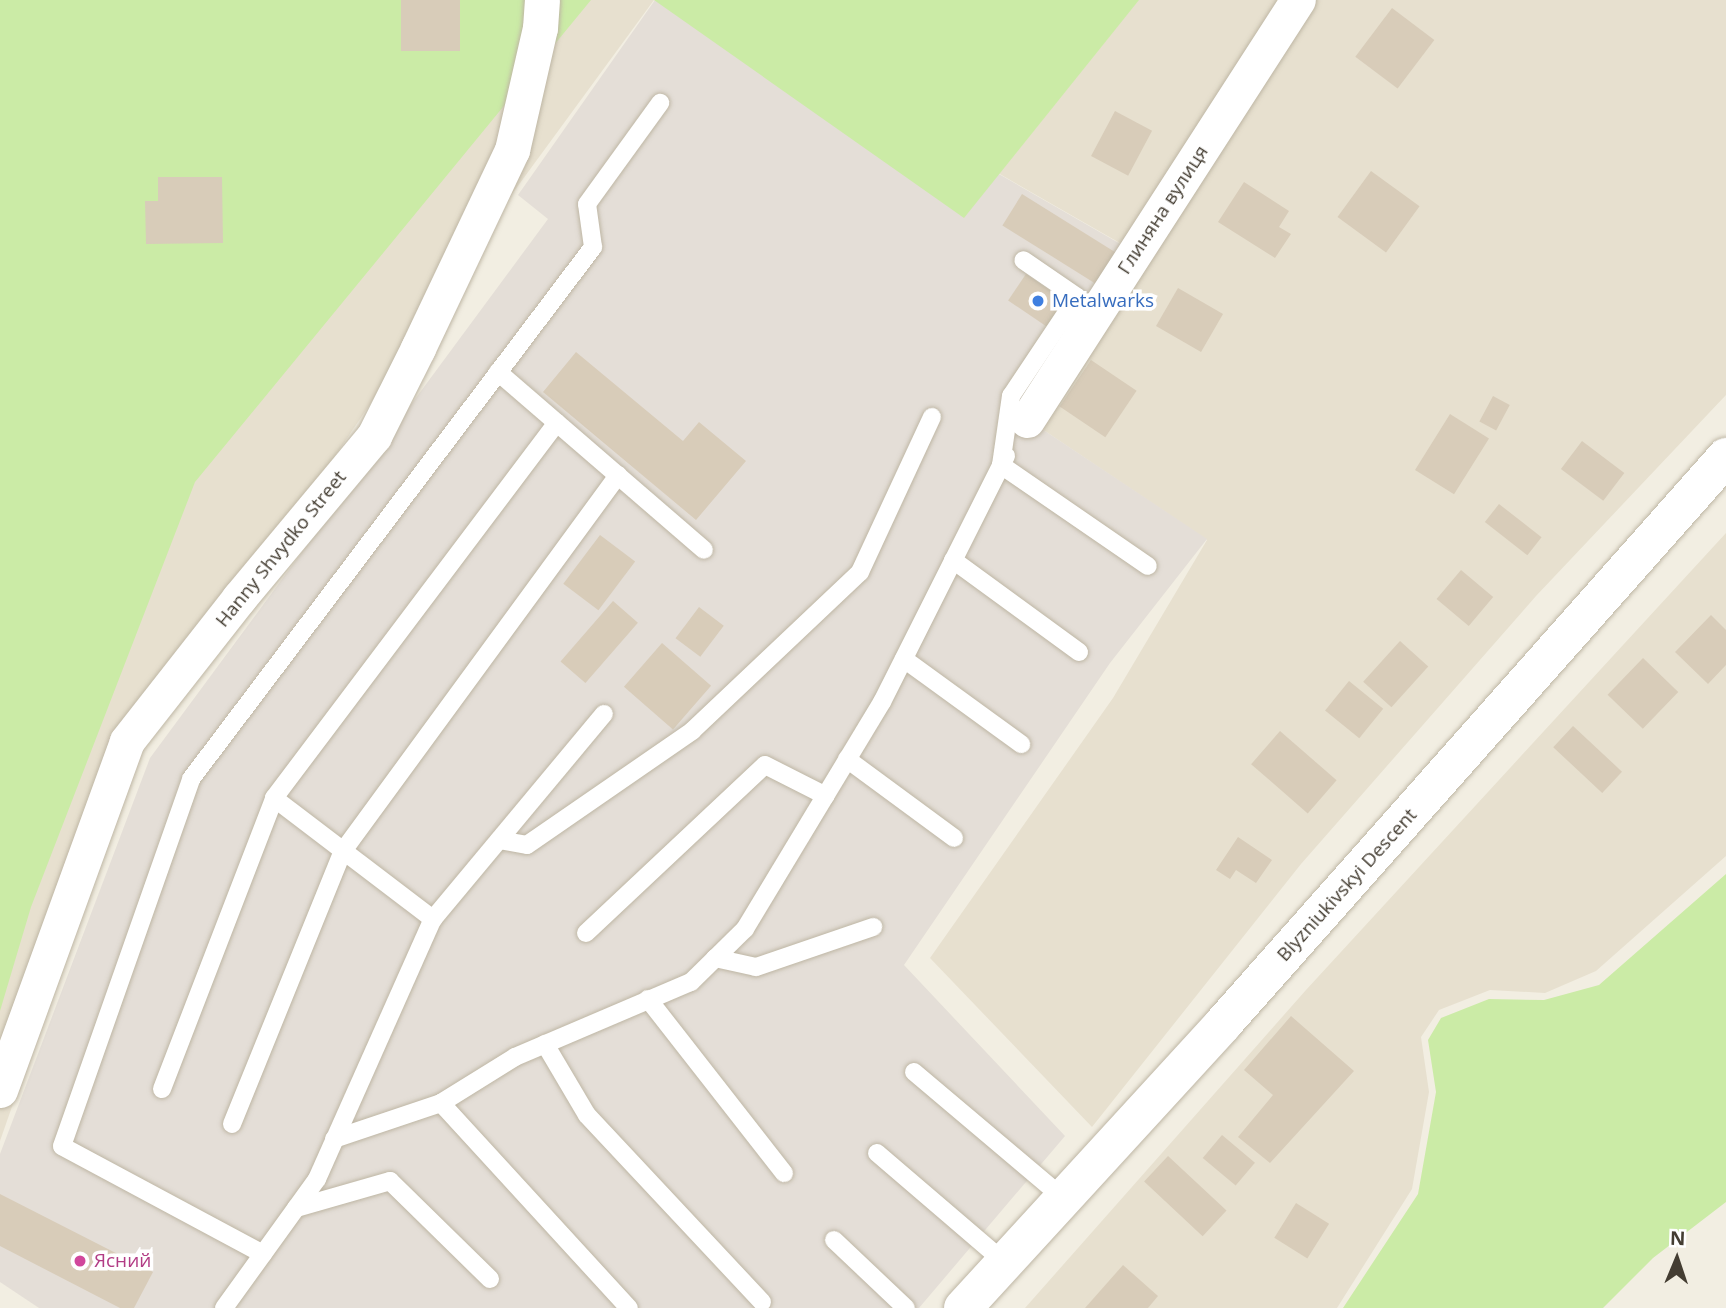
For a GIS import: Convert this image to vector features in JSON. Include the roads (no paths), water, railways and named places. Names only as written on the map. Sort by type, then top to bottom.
[{"type":"street","name":"Hanny Shvydko Street","points":[[0,1090],[127,741],[239,598],[374,436],[418,348],[512,150],[540,28],[542,0]]},
{"type":"street","name":"Глиняна вулиця","points":[[1027,420],[1298,0]]},
{"type":"street","name":"Blyzniukivskyi Descent","points":[[963,1308],[1223,1024],[1726,457]]},
{"type":"lane","points":[[263,1254],[62,1146],[191,779],[593,247],[587,204],[660,103]]},
{"type":"lane","points":[[1001,465],[1011,396],[1076,297],[1023,260]]},
{"type":"lane","points":[[498,372],[704,550]]},
{"type":"lane","points":[[499,839],[527,845],[692,731],[860,572],[932,417]]},
{"type":"lane","points":[[334,1139],[441,1103],[515,1057],[691,982],[744,929],[883,702],[1001,465],[1027,420]]},
{"type":"lane","points":[[162,1089],[274,798],[557,423]]},
{"type":"lane","points":[[1001,465],[1148,566]]},
{"type":"lane","points":[[232,1124],[343,851],[618,475]]},
{"type":"lane","points":[[953,560],[1079,652]]},
{"type":"lane","points":[[904,659],[1021,744]]},
{"type":"lane","points":[[224,1308],[317,1179],[433,919],[604,714]]},
{"type":"lane","points":[[847,759],[954,838]]},
{"type":"lane","points":[[586,933],[765,765],[826,796]]},
{"type":"lane","points":[[274,798],[433,919]]},
{"type":"lane","points":[[715,958],[757,967],[873,927]]},
{"type":"lane","points":[[649,999],[783,1173]]},
{"type":"lane","points":[[545,1044],[587,1115],[761,1302]]},
{"type":"lane","points":[[914,1072],[1062,1197]]},
{"type":"lane","points":[[441,1103],[629,1308]]},
{"type":"lane","points":[[877,1153],[1004,1262]]},
{"type":"lane","points":[[296,1208],[390,1181],[490,1279]]},
{"type":"lane","points":[[834,1240],[906,1308]]},
{"type":"place","name":"Metalwarks","points":[[1038,301]]},
{"type":"place","name":"Ясний","points":[[80,1261]]}]
